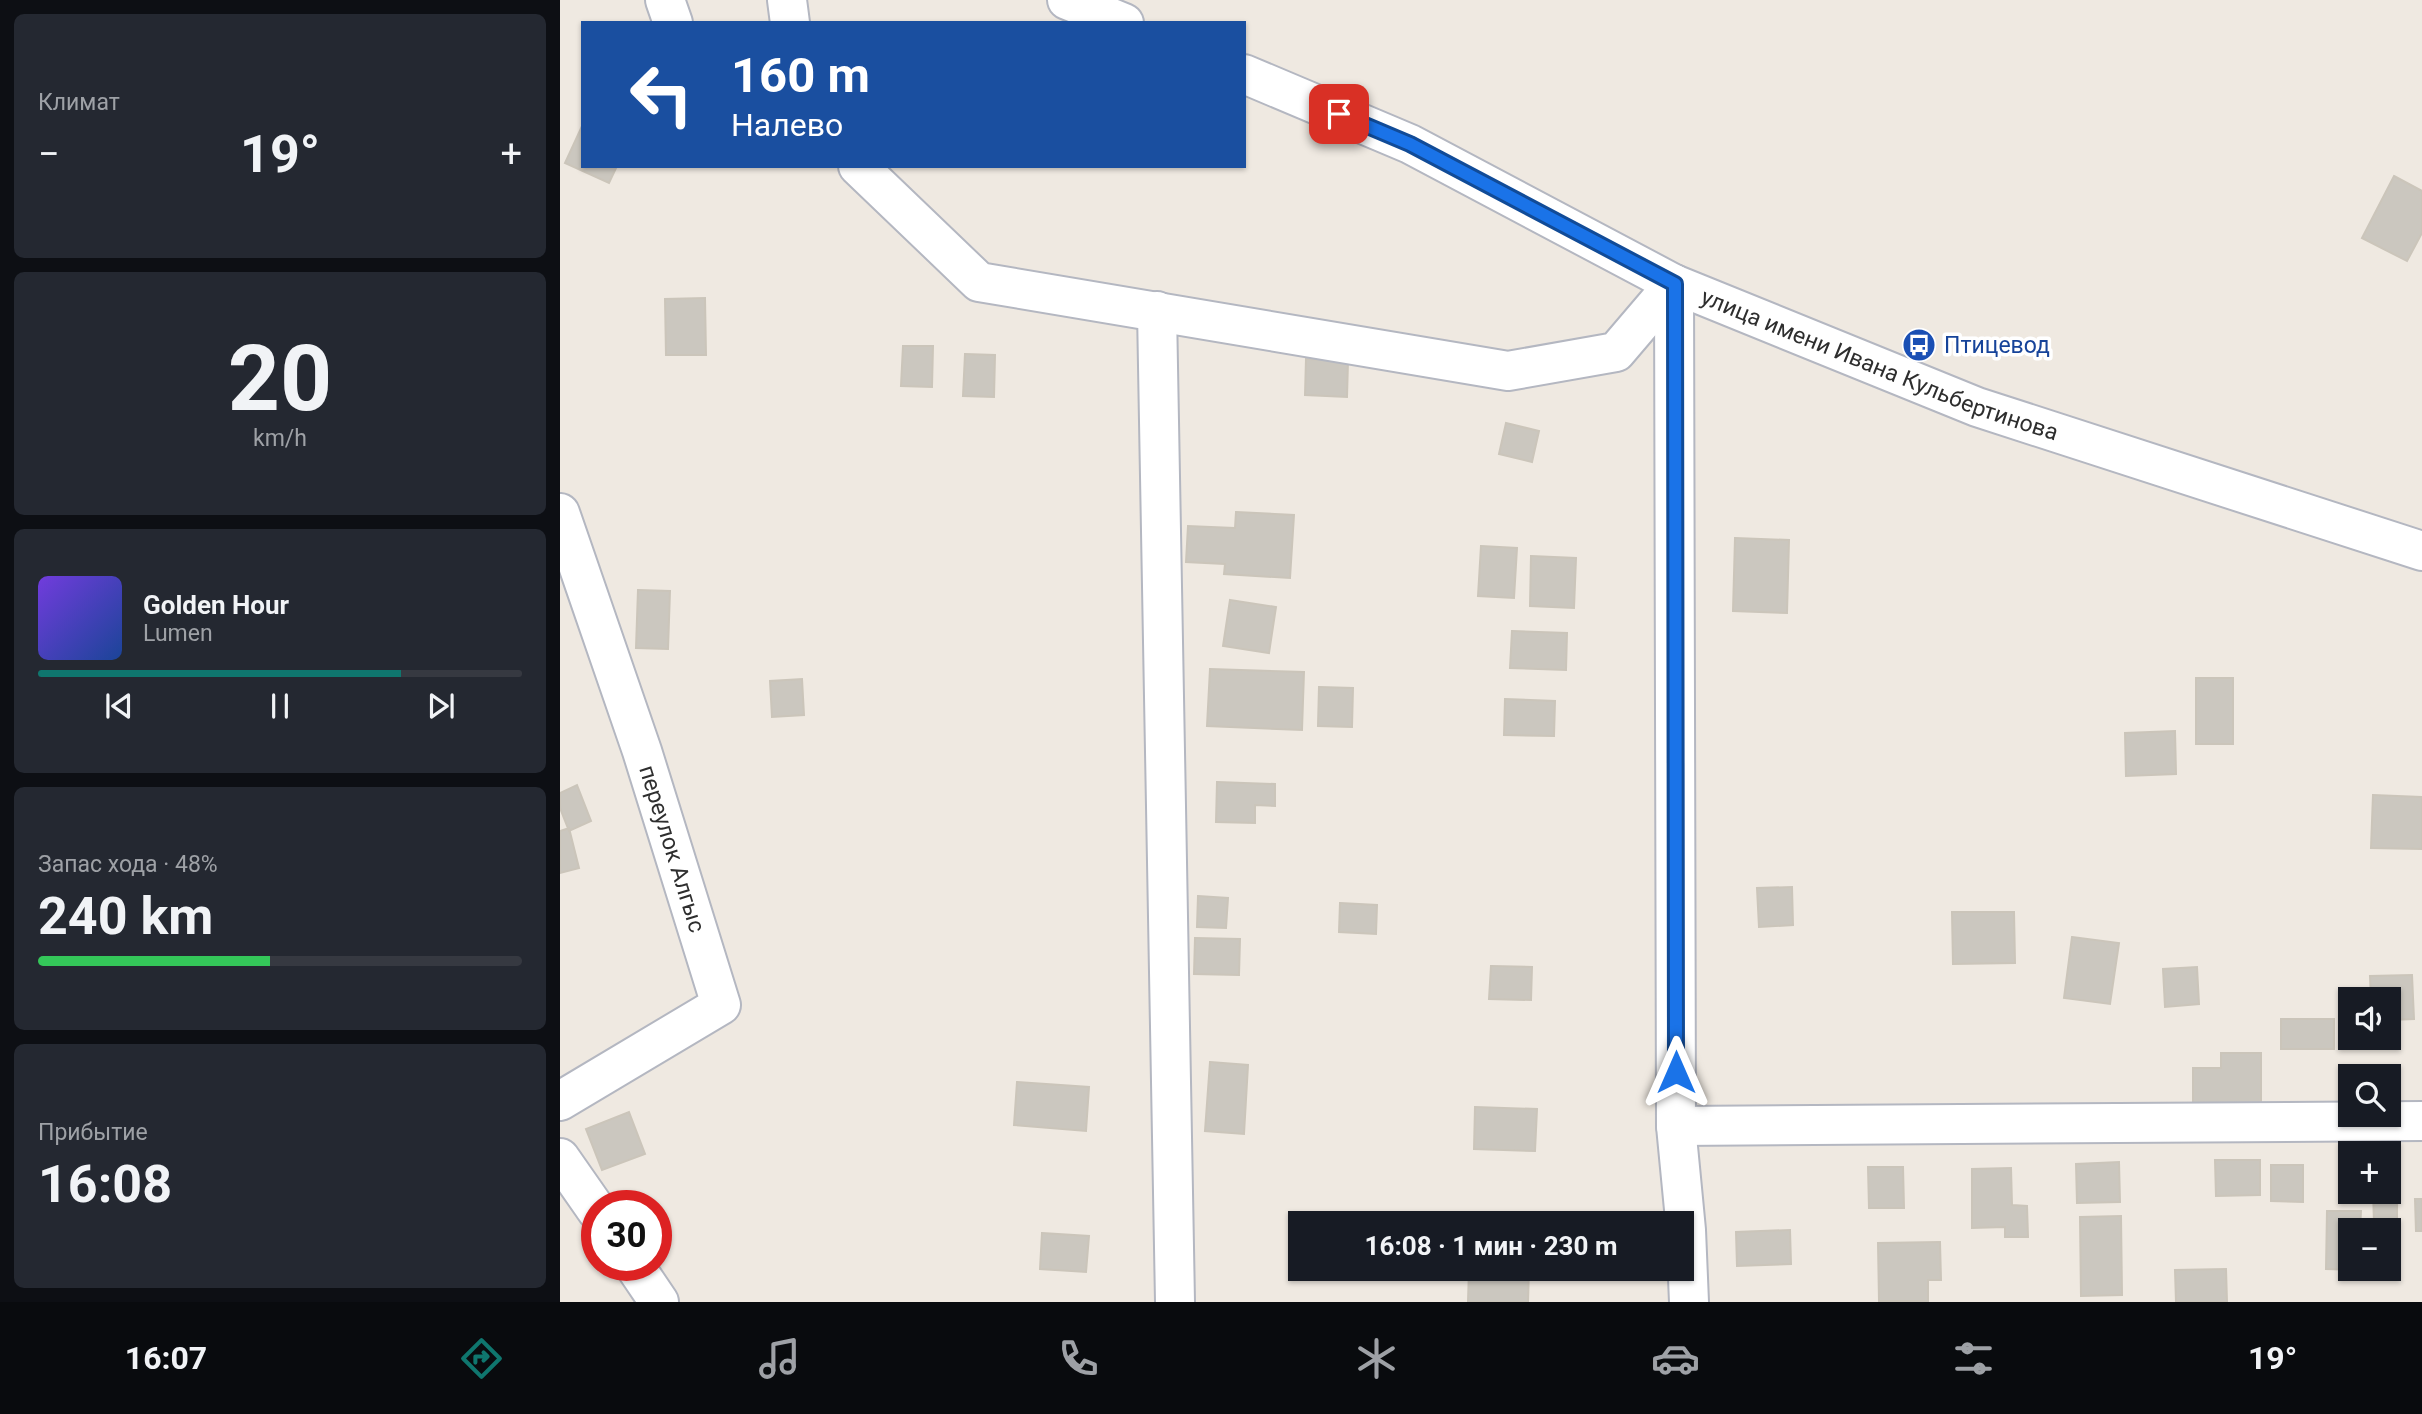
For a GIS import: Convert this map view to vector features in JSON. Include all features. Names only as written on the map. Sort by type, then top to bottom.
[{"type":"street","points":[[665,0],[672,21]]},
{"type":"street","points":[[787,0],[790,21]]},
{"type":"street","points":[[1086,2],[1120,21]]},
{"type":"street","name":"улица имени Ивана Кульбертинова","points":[[1246,75],[1410,144],[1675,284],[1977,407],[2422,551]]},
{"type":"street","points":[[860,168],[979,282],[1508,370],[1615,352],[1675,284]]},
{"type":"street","points":[[1675,284],[1676,1126],[1686,1230],[1689,1302]]},
{"type":"street","points":[[1157,312],[1175,1302]]},
{"type":"street","name":"переулок Алгыс","points":[[560,513],[642,751],[721,1005],[560,1101]]},
{"type":"street","points":[[1676,1126],[2422,1121]]},
{"type":"street","points":[[560,1158],[582,1190]]},
{"type":"street","points":[[645,1281],[659,1302]]},
{"type":"building","points":[[581,128],[581,168],[616,168],[609,183],[565,163]]},
{"type":"building","points":[[2394,176],[2422,191],[2422,233],[2407,261],[2362,238]]},
{"type":"building","points":[[705,298],[706,355],[666,355],[665,299]]},
{"type":"building","points":[[903,346],[933,346],[932,387],[901,386]]},
{"type":"building","points":[[965,354],[995,355],[994,397],[963,396]]},
{"type":"building","points":[[1306,359],[1348,361],[1347,397],[1305,395]]},
{"type":"building","points":[[1506,423],[1539,431],[1532,462],[1499,454]]},
{"type":"building","points":[[1236,512],[1294,515],[1290,578],[1224,574],[1225,564],[1186,562],[1188,526],[1235,528]]},
{"type":"building","points":[[1735,538],[1789,540],[1787,613],[1733,611]]},
{"type":"building","points":[[1481,546],[1517,548],[1514,598],[1478,596]]},
{"type":"building","points":[[1531,556],[1576,558],[1574,608],[1530,606]]},
{"type":"building","points":[[638,590],[670,591],[668,649],[636,648]]},
{"type":"building","points":[[1230,600],[1276,607],[1269,653],[1223,646]]},
{"type":"building","points":[[1512,631],[1567,633],[1566,670],[1510,668]]},
{"type":"building","points":[[1210,669],[1304,672],[1302,730],[1207,726]]},
{"type":"building","points":[[2196,678],[2233,678],[2233,744],[2196,744]]},
{"type":"building","points":[[802,679],[804,715],[772,717],[770,681]]},
{"type":"building","points":[[1319,687],[1353,688],[1352,727],[1318,726]]},
{"type":"building","points":[[1505,699],[1555,701],[1554,736],[1504,735]]},
{"type":"building","points":[[2175,731],[2176,774],[2126,776],[2125,733]]},
{"type":"building","points":[[1217,782],[1275,784],[1275,806],[1255,805],[1255,823],[1216,822]]},
{"type":"building","points":[[577,785],[591,821],[569,831],[560,808],[560,793]]},
{"type":"building","points":[[2373,795],[2422,797],[2422,849],[2371,848]]},
{"type":"building","points":[[569,828],[579,868],[560,873],[560,831]]},
{"type":"building","points":[[1792,887],[1793,925],[1759,927],[1757,888]]},
{"type":"building","points":[[1198,896],[1228,898],[1226,928],[1197,927]]},
{"type":"building","points":[[1340,903],[1377,905],[1376,934],[1339,932]]},
{"type":"building","points":[[1952,912],[2014,912],[2015,963],[1953,964]]},
{"type":"building","points":[[2072,937],[2119,943],[2110,1004],[2064,998]]},
{"type":"building","points":[[1195,938],[1240,939],[1239,975],[1194,974]]},
{"type":"building","points":[[1491,966],[1532,967],[1531,1000],[1489,999]]},
{"type":"building","points":[[2197,967],[2199,1004],[2165,1007],[2163,969]]},
{"type":"building","points":[[2412,975],[2414,1019],[2401,1020],[2401,987],[2370,987],[2370,976]]},
{"type":"building","points":[[2281,1019],[2334,1019],[2334,1049],[2281,1049]]},
{"type":"building","points":[[2221,1053],[2261,1053],[2261,1105],[2193,1105],[2193,1068],[2221,1068]]},
{"type":"building","points":[[1210,1062],[1248,1065],[1244,1134],[1205,1131]]},
{"type":"building","points":[[1017,1082],[1089,1087],[1086,1131],[1014,1125]]},
{"type":"building","points":[[1475,1107],[1537,1109],[1535,1151],[1474,1149]]},
{"type":"building","points":[[629,1112],[645,1154],[602,1170],[586,1129]]},
{"type":"building","points":[[2215,1160],[2260,1160],[2260,1195],[2216,1196]]},
{"type":"building","points":[[2119,1162],[2120,1202],[2077,1203],[2076,1164]]},
{"type":"building","points":[[2271,1165],[2303,1165],[2303,1202],[2271,1201]]},
{"type":"building","points":[[1868,1167],[1903,1167],[1904,1208],[1869,1208]]},
{"type":"building","points":[[2011,1168],[2012,1205],[2027,1206],[2028,1237],[2005,1237],[2005,1227],[1972,1228],[1972,1169]]},
{"type":"building","points":[[2415,1199],[2422,1199],[2422,1231],[2416,1231]]},
{"type":"building","points":[[2373,1204],[2397,1204],[2397,1218],[2374,1218]]},
{"type":"building","points":[[2327,1211],[2361,1211],[2361,1218],[2338,1218],[2338,1269],[2326,1269]]},
{"type":"building","points":[[2121,1216],[2122,1295],[2081,1296],[2080,1217]]},
{"type":"building","points":[[1790,1230],[1791,1264],[1737,1266],[1736,1232]]},
{"type":"building","points":[[1042,1233],[1089,1236],[1086,1272],[1040,1269]]},
{"type":"building","points":[[1940,1242],[1941,1280],[1928,1280],[1928,1301],[1879,1301],[1878,1243]]},
{"type":"building","points":[[2226,1269],[2227,1302],[2176,1302],[2175,1270]]},
{"type":"building","points":[[1469,1281],[1529,1281],[1528,1302],[1468,1302]]},
{"type":"place","name":"Птицевод","points":[[1919,345]]},
{"type":"route","points":[[1339,114],[1410,144],[1675,284],[1676,1072]]}]
